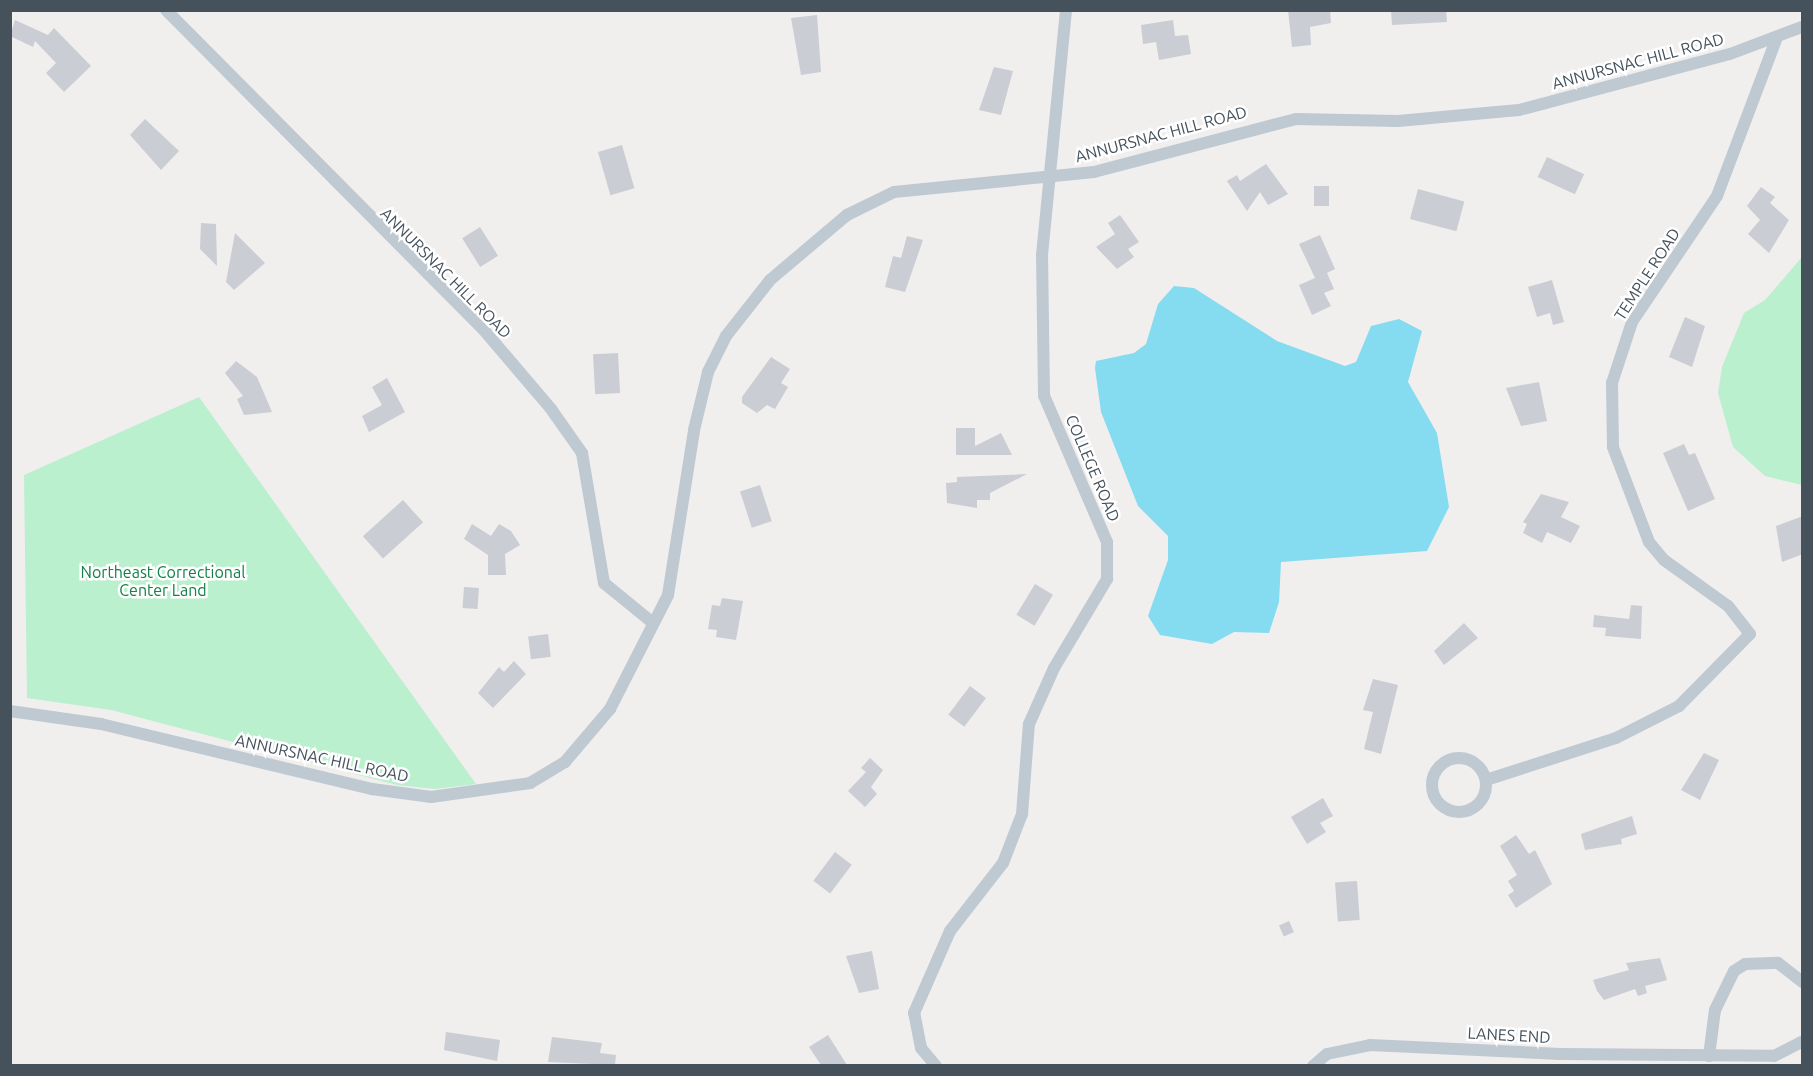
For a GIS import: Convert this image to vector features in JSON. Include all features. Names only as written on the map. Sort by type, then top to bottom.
[{"type":"street","name":"ANNURSNAC HILL ROAD","points":[[166,10],[483,329],[551,409],[582,453],[604,583],[653,623]]},
{"type":"street","name":"COLLEGE ROAD","points":[[936,1065],[921,1048],[914,1013],[950,931],[1003,863],[1022,814],[1029,724],[1054,668],[1107,579],[1107,542],[1044,396],[1041,255],[1048,177],[1066,49],[1066,10]]},
{"type":"street","name":"ANNURSNAC HILL ROAD","points":[[10,711],[101,724],[372,789],[431,797],[479,793],[530,783],[566,762],[610,709],[670,586],[680,499],[708,372],[726,336],[770,280],[847,215],[894,192],[1094,172],[1296,119],[1377,122],[1519,110],[1778,37],[1803,27]]},
{"type":"street","name":"TEMPLE ROAD","points":[[1486,780],[1616,738],[1679,706],[1750,634],[1728,606],[1664,560],[1649,542],[1613,447],[1612,383],[1632,322],[1717,196],[1778,37]]},
{"type":"street","points":[[1453,759],[1470,760],[1486,780],[1483,798],[1462,813],[1440,806],[1432,793],[1433,775],[1453,759]]},
{"type":"street","points":[[1709,1056],[1715,1010],[1734,971],[1745,964],[1778,963],[1803,982]]},
{"type":"street","name":"LANES END","points":[[1312,1065],[1327,1054],[1370,1045],[1774,1056],[1803,1042]]},
{"type":"green space","points":[[1802,257],[1802,485],[1765,476],[1733,447],[1718,393],[1722,367],[1744,313],[1765,300]]},
{"type":"green space","name":"Northeast Correctional Center Land","points":[[199,397],[476,784],[435,789],[397,785],[111,710],[27,698],[24,475]]},
{"type":"water","points":[[1174,286],[1194,288],[1277,341],[1345,366],[1356,362],[1371,326],[1399,319],[1422,331],[1408,382],[1437,433],[1449,507],[1427,551],[1281,562],[1279,602],[1269,633],[1234,632],[1212,644],[1160,635],[1148,616],[1168,560],[1168,536],[1138,506],[1101,412],[1095,368],[1096,361],[1134,353],[1146,344],[1158,304]]},
{"type":"building","points":[[1288,10],[1330,10],[1331,23],[1310,27],[1311,45],[1292,47]]},
{"type":"building","points":[[1391,10],[1446,10],[1447,22],[1392,25]]},
{"type":"building","points":[[817,15],[821,72],[801,75],[791,18]]},
{"type":"building","points":[[15,20],[48,35],[54,28],[91,66],[64,92],[46,73],[56,63],[35,41],[33,47],[10,36]]},
{"type":"building","points":[[1173,20],[1175,36],[1188,35],[1191,54],[1159,60],[1156,42],[1143,44],[1141,25]]},
{"type":"building","points":[[994,67],[1013,71],[1001,115],[979,110]]},
{"type":"building","points":[[145,119],[179,151],[161,170],[130,135]]},
{"type":"building","points":[[622,145],[634,188],[610,195],[598,152]]},
{"type":"building","points":[[1547,157],[1584,174],[1575,194],[1538,177]]},
{"type":"building","points":[[1266,164],[1288,194],[1268,205],[1260,192],[1247,211],[1227,181],[1237,175],[1240,181]]},
{"type":"building","points":[[1314,186],[1329,186],[1329,206],[1314,206]]},
{"type":"building","points":[[1761,187],[1775,197],[1770,203],[1789,220],[1769,253],[1748,234],[1760,220],[1747,206]]},
{"type":"building","points":[[1418,189],[1464,201],[1456,231],[1410,219]]},
{"type":"building","points":[[1120,215],[1139,242],[1128,249],[1134,257],[1117,269],[1096,247],[1115,234],[1108,223]]},
{"type":"building","points":[[201,223],[216,224],[217,266],[200,249]]},
{"type":"building","points":[[480,227],[498,256],[480,267],[462,238]]},
{"type":"building","points":[[235,233],[265,263],[234,290],[226,282]]},
{"type":"building","points":[[1320,235],[1335,269],[1327,273],[1334,289],[1324,293],[1331,306],[1312,315],[1299,285],[1315,278],[1299,244]]},
{"type":"building","points":[[907,236],[923,240],[905,292],[885,287],[893,256],[901,258]]},
{"type":"building","points":[[1552,280],[1564,322],[1553,325],[1550,313],[1537,317],[1528,287]]},
{"type":"building","points":[[1685,317],[1705,326],[1692,367],[1669,357]]},
{"type":"building","points":[[618,353],[620,393],[595,394],[593,354]]},
{"type":"building","points":[[771,357],[790,369],[781,383],[788,387],[775,409],[767,405],[757,413],[742,403],[742,397]]},
{"type":"building","points":[[236,361],[257,377],[272,412],[244,415],[237,399],[243,396],[225,373]]},
{"type":"building","points":[[387,378],[405,412],[369,432],[362,416],[382,405],[372,387]]},
{"type":"building","points":[[1539,382],[1547,421],[1521,426],[1506,388]]},
{"type":"building","points":[[956,428],[975,428],[975,446],[1001,433],[1012,455],[956,455]]},
{"type":"building","points":[[1684,444],[1689,455],[1695,453],[1715,499],[1688,511],[1663,453]]},
{"type":"building","points":[[1027,474],[990,493],[990,500],[977,500],[977,508],[947,503],[946,483],[957,482],[957,477]]},
{"type":"building","points":[[760,485],[772,521],[752,528],[740,491]]},
{"type":"building","points":[[1541,494],[1569,502],[1561,517],[1580,526],[1571,543],[1547,532],[1542,543],[1523,533],[1527,524],[1523,522]]},
{"type":"building","points":[[403,500],[423,522],[383,558],[363,536]]},
{"type":"building","points":[[1803,516],[1803,554],[1782,562],[1776,526]]},
{"type":"building","points":[[472,524],[491,536],[499,524],[511,531],[520,545],[505,554],[506,575],[488,575],[488,555],[464,539]]},
{"type":"building","points":[[1035,584],[1053,595],[1034,626],[1016,615]]},
{"type":"building","points":[[464,587],[479,588],[477,609],[463,608]]},
{"type":"building","points":[[722,598],[743,601],[736,640],[716,637],[717,630],[708,629],[712,605],[720,606]]},
{"type":"building","points":[[1631,605],[1642,606],[1641,639],[1605,636],[1606,628],[1593,627],[1594,615],[1629,619]]},
{"type":"building","points":[[1464,623],[1478,638],[1444,665],[1434,651]]},
{"type":"building","points":[[548,634],[551,657],[531,659],[528,636]]},
{"type":"building","points":[[514,661],[526,674],[493,708],[478,693],[499,667],[504,672]]},
{"type":"building","points":[[1373,679],[1398,685],[1381,754],[1364,749],[1373,712],[1363,710]]},
{"type":"building","points":[[970,686],[986,698],[964,727],[948,715]]},
{"type":"building","points":[[1704,753],[1719,760],[1700,800],[1681,790]]},
{"type":"building","points":[[870,758],[883,770],[871,787],[877,794],[865,807],[848,791],[866,772],[861,768]]},
{"type":"building","points":[[1323,798],[1333,816],[1320,823],[1326,832],[1307,844],[1291,817]]},
{"type":"building","points":[[1632,816],[1637,834],[1621,839],[1622,844],[1585,850],[1581,834]]},
{"type":"building","points":[[1516,835],[1529,854],[1535,850],[1552,884],[1516,908],[1508,895],[1514,891],[1508,881],[1517,875],[1500,846]]},
{"type":"building","points":[[835,852],[852,865],[830,893],[813,881]]},
{"type":"building","points":[[1357,881],[1360,920],[1338,921],[1335,883]]},
{"type":"building","points":[[1289,921],[1294,932],[1284,936],[1279,925]]},
{"type":"building","points":[[872,951],[879,989],[859,993],[846,956]]},
{"type":"building","points":[[1660,958],[1667,980],[1645,986],[1647,993],[1638,996],[1635,989],[1604,1000],[1597,991],[1593,980],[1629,970],[1626,963]]},
{"type":"building","points":[[446,1032],[500,1040],[497,1061],[444,1050]]},
{"type":"building","points":[[828,1035],[847,1065],[821,1065],[809,1047]]},
{"type":"building","points":[[552,1037],[602,1043],[600,1053],[616,1055],[615,1065],[548,1062]]}]
